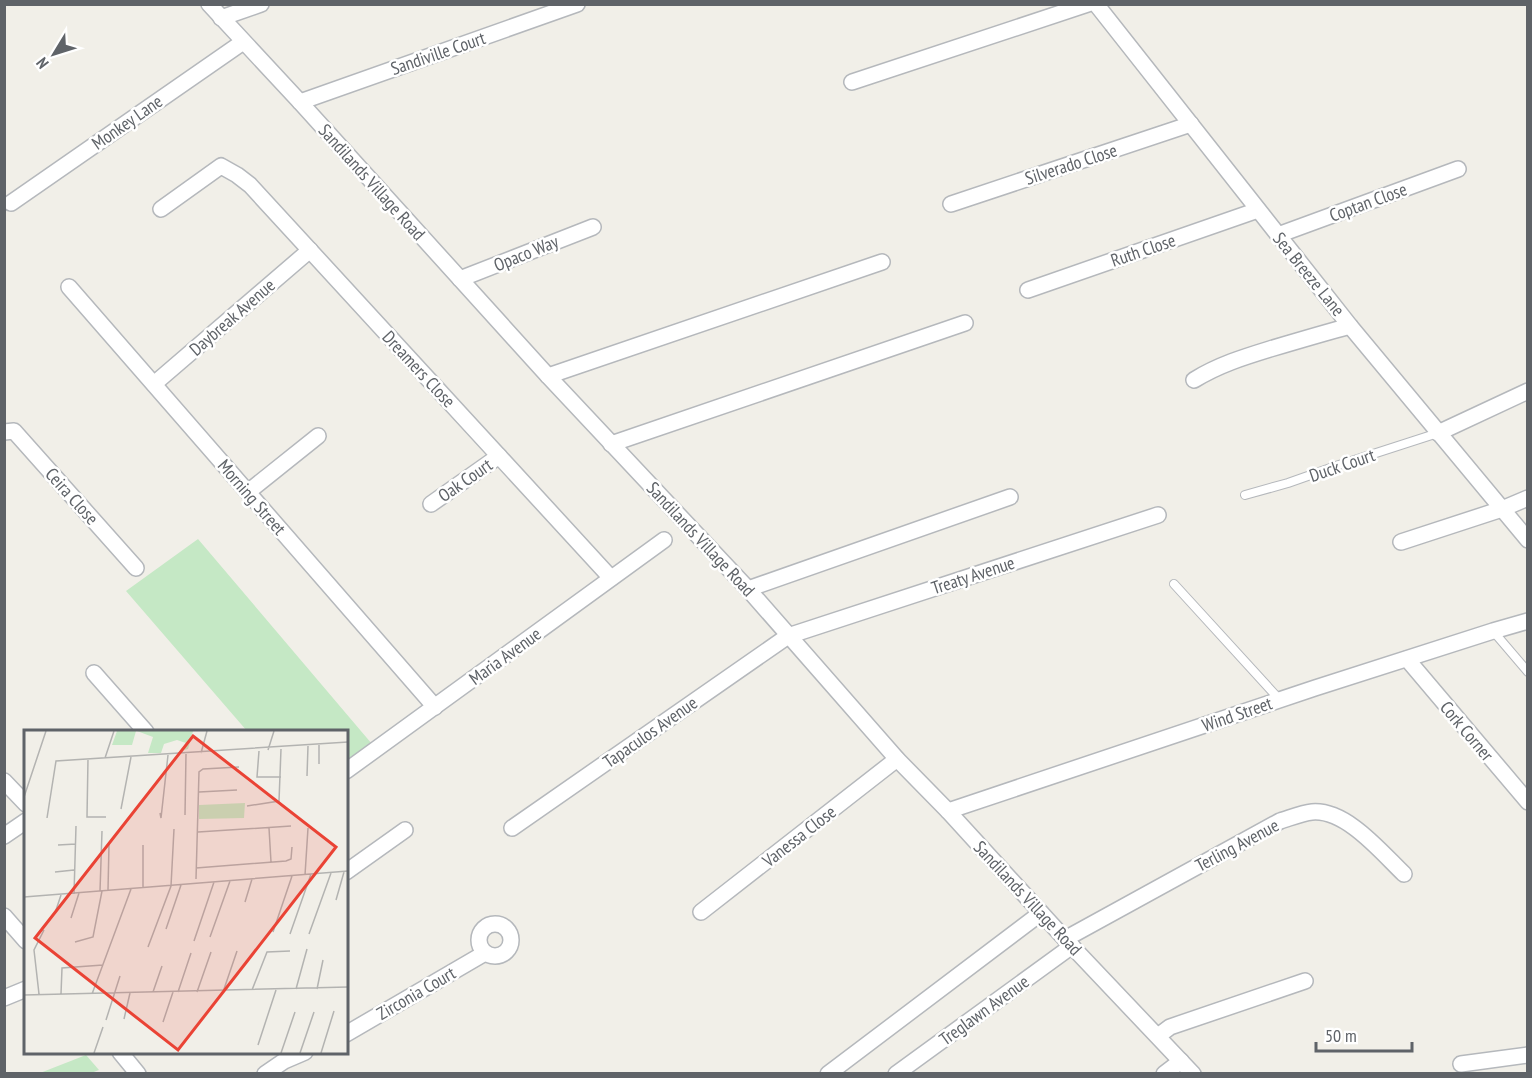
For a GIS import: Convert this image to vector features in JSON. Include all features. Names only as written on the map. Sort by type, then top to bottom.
[{"type":"street","name":"Sandilands Village Road","points":[[209,4],[548,376],[748,588],[897,759],[1193,1074]]},
{"type":"street","points":[[221,18],[261,4]]},
{"type":"street","name":"Sandiville Court","points":[[300,102],[577,4]]},
{"type":"street","points":[[852,82],[1088,4]]},
{"type":"street","name":"Sea Breeze Lane","points":[[1096,4],[1350,326],[1527,540]]},
{"type":"street","name":"Monkey Lane","points":[[11,203],[243,42]]},
{"type":"street","name":"Silverado Close","points":[[951,204],[1191,124]]},
{"type":"street","name":"Dreamers Close","points":[[161,208],[221,166],[250,185],[611,578]]},
{"type":"street","name":"Coptan Close","points":[[1278,236],[1458,169]]},
{"type":"street","name":"Ruth Close","points":[[1028,290],[1258,210]]},
{"type":"street","name":"Opaco Way","points":[[460,279],[593,227]]},
{"type":"street","name":"Daybreak Avenue","points":[[154,384],[310,250]]},
{"type":"street","points":[[548,376],[882,262]]},
{"type":"street","name":"Morning Street","points":[[69,287],[435,707]]},
{"type":"street","points":[[611,444],[965,323]]},
{"type":"street","points":[[1194,380],[1209,370],[1245,356],[1350,326]]},
{"type":"street","points":[[1438,433],[1527,391]]},
{"type":"street","name":"Ceira Close","points":[[4,432],[14,432],[136,568]]},
{"type":"street","points":[[248,492],[318,436]]},
{"type":"street","name":"Oak Court","points":[[431,504],[499,456]]},
{"type":"street","points":[[748,588],[1010,497]]},
{"type":"street","points":[[1401,542],[1502,509],[1527,498]]},
{"type":"street","name":"Treaty Avenue","points":[[788,636],[1158,515]]},
{"type":"street","name":"Maria Avenue","points":[[348,770],[664,540]]},
{"type":"street","name":"Wind Street","points":[[948,812],[1280,700],[1527,621]]},
{"type":"street","name":"Tapaculos Avenue","points":[[512,828],[788,636]]},
{"type":"street","name":"Cork Corner","points":[[1407,659],[1527,802]]},
{"type":"street","points":[[94,673],[144,730]]},
{"type":"street","name":"Vanessa Close","points":[[701,912],[897,759]]},
{"type":"street","points":[[4,781],[24,802]]},
{"type":"street","name":"Terling Avenue","points":[[1068,943],[1280,821],[1311,812],[1326,812],[1351,823],[1404,874]]},
{"type":"street","points":[[4,836],[24,822]]},
{"type":"street","points":[[348,871],[405,830]]},
{"type":"street","points":[[828,1074],[1041,913]]},
{"type":"street","points":[[4,916],[24,939]]},
{"type":"street","name":"Treglawn Avenue","points":[[897,1074],[1068,943]]},
{"type":"street","name":"Zirconia Court","points":[[348,1033],[485,953]]},
{"type":"street","points":[[1158,1036],[1170,1027],[1305,981]]},
{"type":"street","points":[[4,998],[24,990]]},
{"type":"street","points":[[121,1054],[138,1074]]},
{"type":"street","points":[[265,1074],[284,1061],[302,1054]]},
{"type":"street","points":[[1461,1064],[1527,1055]]},
{"type":"street","points":[[1164,1074],[1181,1060]]},
{"type":"lane","name":"Duck Court","points":[[1245,495],[1438,433]]},
{"type":"lane","points":[[1174,584],[1280,700]]},
{"type":"lane","points":[[1493,631],[1527,672]]},
{"type":"green space","points":[[198,539],[372,744],[348,762],[348,730],[246,730],[126,591]]},
{"type":"green space","points":[[86,1055],[99,1070],[91,1073],[40,1073]]}]
